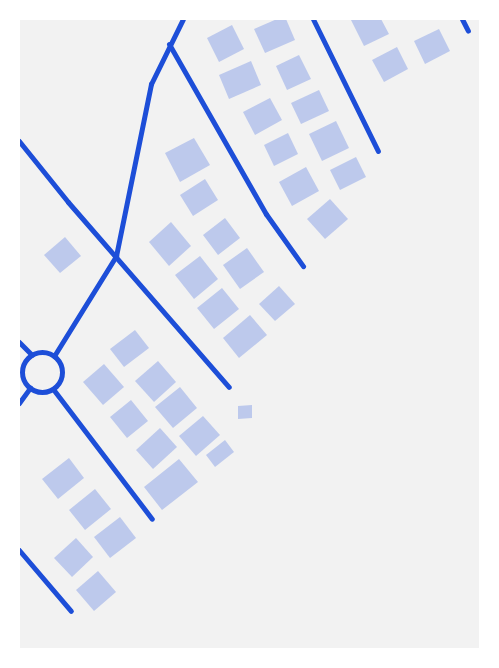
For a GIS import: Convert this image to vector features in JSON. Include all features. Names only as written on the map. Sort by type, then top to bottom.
[{"type":"street","points":[[54,356],[116,256],[150,84],[183,19]]},
{"type":"street","points":[[313,19],[378,151]]},
{"type":"street","points":[[462,19],[468,31]]},
{"type":"street","points":[[169,44],[266,214],[303,266]]},
{"type":"street","points":[[19,141],[229,387]]},
{"type":"street","points":[[19,342],[32,355]]},
{"type":"street","points":[[39,352],[54,356],[62,369],[58,384],[52,389],[37,391],[30,388],[22,371],[32,355],[39,352]]},
{"type":"street","points":[[19,402],[30,388]]},
{"type":"street","points":[[52,389],[152,519]]},
{"type":"street","points":[[19,550],[71,611]]},
{"type":"building","points":[[277,19],[286,19],[295,40],[265,53],[254,29]]},
{"type":"building","points":[[381,19],[389,34],[364,46],[351,20]]},
{"type":"building","points":[[232,25],[244,49],[219,62],[207,38]]},
{"type":"building","points":[[439,29],[450,51],[425,64],[414,41]]},
{"type":"building","points":[[397,47],[408,69],[384,82],[372,60]]},
{"type":"building","points":[[299,55],[311,79],[287,90],[276,66]]},
{"type":"building","points":[[251,61],[261,85],[229,99],[219,75]]},
{"type":"building","points":[[319,90],[329,111],[301,124],[291,103]]},
{"type":"building","points":[[270,98],[282,120],[255,135],[243,112]]},
{"type":"building","points":[[336,121],[349,148],[322,161],[309,134]]},
{"type":"building","points":[[288,133],[298,154],[274,166],[264,145]]},
{"type":"building","points":[[194,138],[210,165],[180,182],[165,153]]},
{"type":"building","points":[[356,157],[366,177],[340,190],[330,170]]},
{"type":"building","points":[[306,167],[319,191],[292,206],[279,182]]},
{"type":"building","points":[[205,179],[218,200],[193,216],[180,195]]},
{"type":"building","points":[[330,199],[348,219],[325,239],[307,219]]},
{"type":"building","points":[[225,218],[240,238],[218,255],[203,235]]},
{"type":"building","points":[[171,222],[191,246],[169,266],[149,242]]},
{"type":"building","points":[[65,237],[81,256],[60,273],[44,255]]},
{"type":"building","points":[[247,248],[264,272],[240,289],[223,265]]},
{"type":"building","points":[[200,256],[218,279],[194,299],[175,275]]},
{"type":"building","points":[[279,286],[295,304],[275,321],[259,304]]},
{"type":"building","points":[[222,288],[239,309],[214,329],[197,308]]},
{"type":"building","points":[[250,315],[267,335],[239,358],[223,338]]},
{"type":"building","points":[[135,330],[149,348],[124,367],[110,349]]},
{"type":"building","points":[[158,361],[176,382],[154,402],[135,381]]},
{"type":"building","points":[[104,364],[124,387],[103,405],[83,382]]},
{"type":"building","points":[[180,387],[197,408],[173,428],[155,407]]},
{"type":"building","points":[[131,400],[148,421],[127,438],[110,417]]},
{"type":"building","points":[[252,405],[252,418],[238,419],[238,406]]},
{"type":"building","points":[[203,416],[220,435],[196,456],[179,436]]},
{"type":"building","points":[[160,428],[177,447],[153,469],[136,450]]},
{"type":"building","points":[[225,440],[234,452],[215,467],[206,455]]},
{"type":"building","points":[[69,458],[84,478],[58,499],[42,479]]},
{"type":"building","points":[[179,459],[198,482],[162,510],[144,487]]},
{"type":"building","points":[[95,489],[111,509],[85,530],[69,510]]},
{"type":"building","points":[[120,517],[136,538],[110,558],[94,537]]},
{"type":"building","points":[[76,538],[93,557],[72,577],[54,558]]},
{"type":"building","points":[[98,571],[116,592],[94,611],[76,590]]}]
